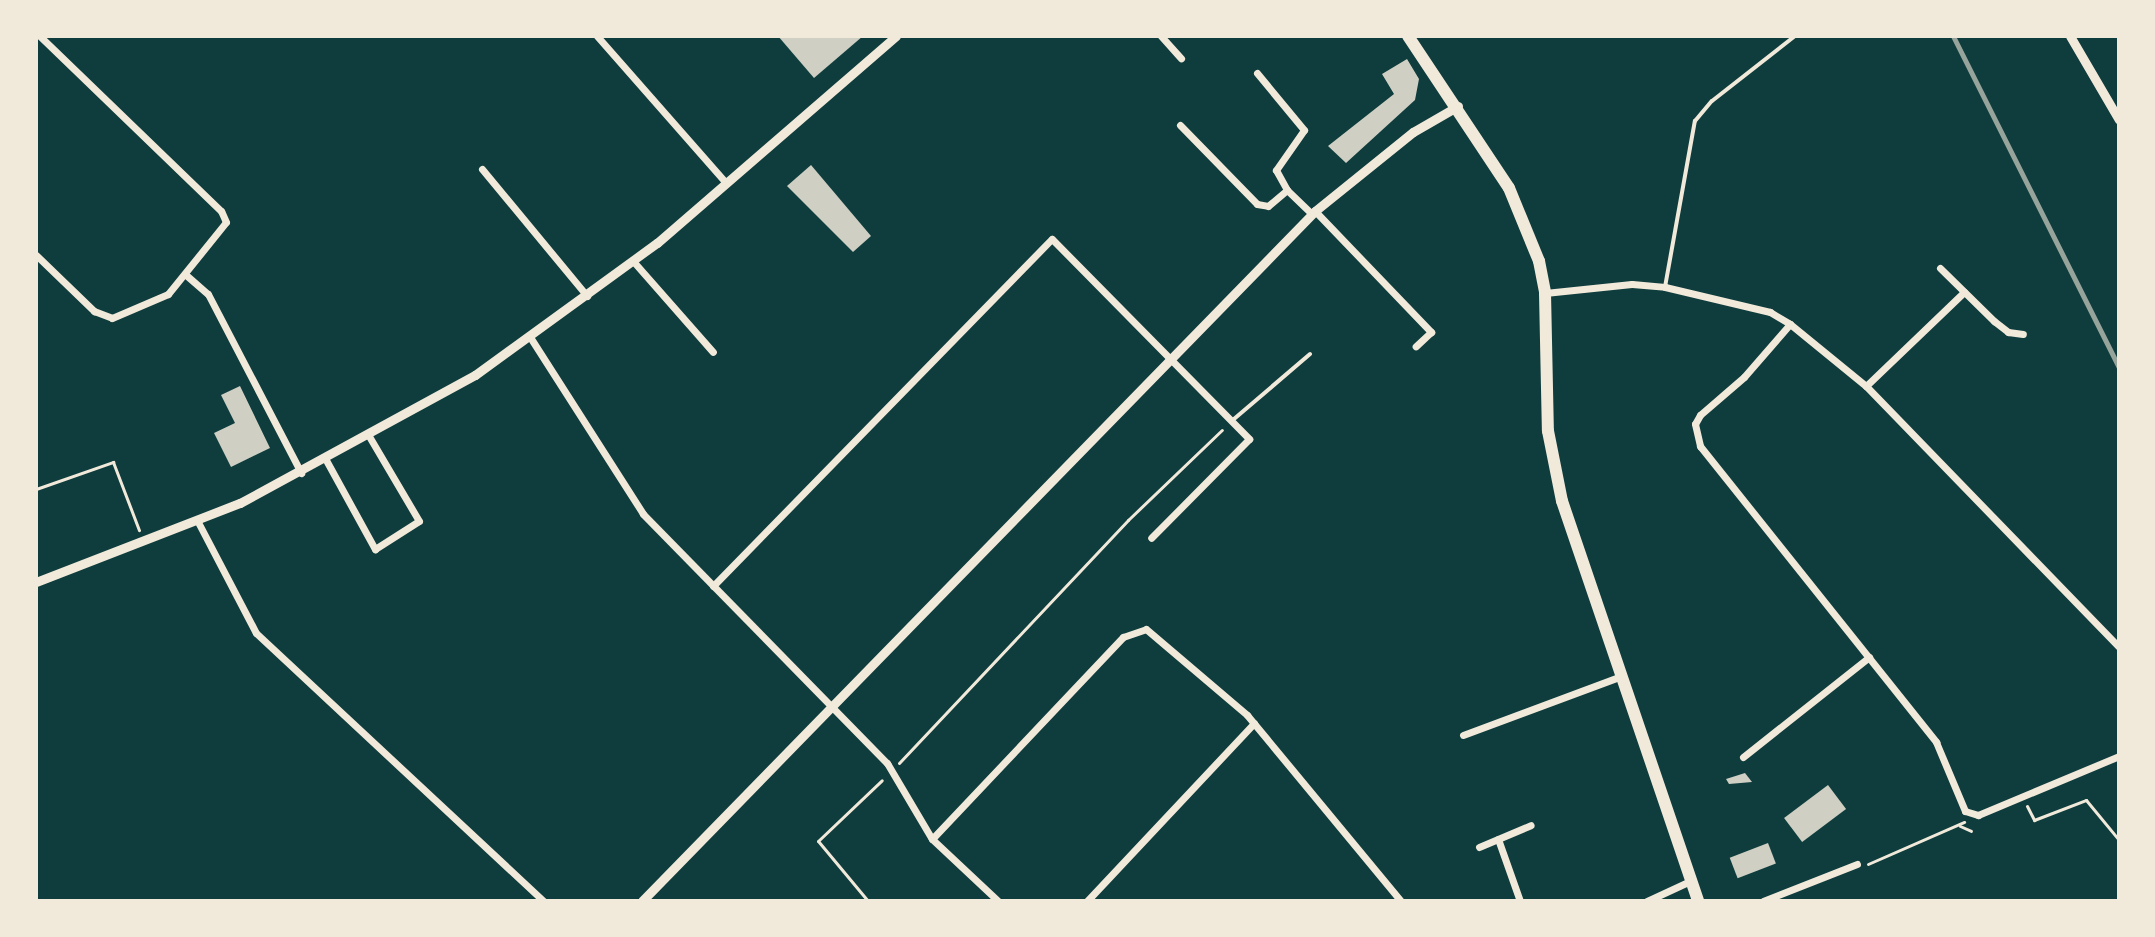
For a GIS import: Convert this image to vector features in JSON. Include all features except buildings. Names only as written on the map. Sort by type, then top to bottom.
[{"type":"main road","points":[[1408,36],[1458,106],[1509,188],[1531,236],[1545,293],[1548,431],[1566,515],[1698,901]]},
{"type":"street","points":[[36,255],[105,318],[168,294],[224,229],[225,216],[40,36]]},
{"type":"street","points":[[597,36],[726,183]]},
{"type":"street","points":[[36,582],[145,544],[301,473],[369,436],[530,337],[633,261],[896,36]]},
{"type":"street","points":[[1161,36],[1181,58]]},
{"type":"street","points":[[2070,36],[2119,120]]},
{"type":"street","points":[[1257,73],[1304,130],[1277,163],[1287,190],[1314,212],[1431,332],[1416,346]]},
{"type":"street","points":[[642,901],[1314,212],[1413,132],[1458,106]]},
{"type":"street","points":[[1180,125],[1257,204],[1268,206],[1287,190]]},
{"type":"street","points":[[482,169],[587,296]]},
{"type":"street","points":[[713,586],[1052,239],[1234,419],[1249,439],[1151,538]]},
{"type":"street","points":[[633,261],[713,352]]},
{"type":"street","points":[[1940,268],[2008,332],[2023,334]]},
{"type":"street","points":[[186,275],[208,294],[301,473]]},
{"type":"street","points":[[1545,293],[1632,284],[1665,287],[1770,312],[1790,324],[1866,386],[2119,647]]},
{"type":"street","points":[[1866,386],[1964,292]]},
{"type":"street","points":[[1790,324],[1744,377],[1700,415],[1697,433],[1700,446],[1936,742],[1971,816],[2119,756]]},
{"type":"street","points":[[530,337],[643,514],[893,769],[932,839],[998,901]]},
{"type":"street","points":[[326,460],[375,549],[419,521],[369,436]]},
{"type":"street","points":[[198,522],[256,633],[543,901]]},
{"type":"street","points":[[932,839],[1123,637],[1138,628],[1153,634],[1254,723],[1401,901]]},
{"type":"street","points":[[1743,757],[1869,657]]},
{"type":"street","points":[[1463,735],[1619,677]]},
{"type":"street","points":[[1090,900],[1254,723]]},
{"type":"street","points":[[1479,847],[1531,825]]},
{"type":"street","points":[[1498,839],[1520,901]]},
{"type":"street","points":[[1763,901],[1857,864]]},
{"type":"street","points":[[1647,901],[1690,881]]},
{"type":"lane","points":[[1665,287],[1695,121],[1712,101],[1795,36]]},
{"type":"lane","points":[[1234,419],[1310,354]]},
{"type":"path","points":[[868,901],[818,841],[893,769],[1128,520],[1234,419]]},
{"type":"path","points":[[36,489],[113,462],[145,544]]},
{"type":"path","points":[[2028,808],[2034,820],[2086,800],[2119,840]]},
{"type":"path","points":[[1857,864],[1960,826],[1971,831]]},
{"type":"railway","points":[[1953,36],[2119,367]]}]
